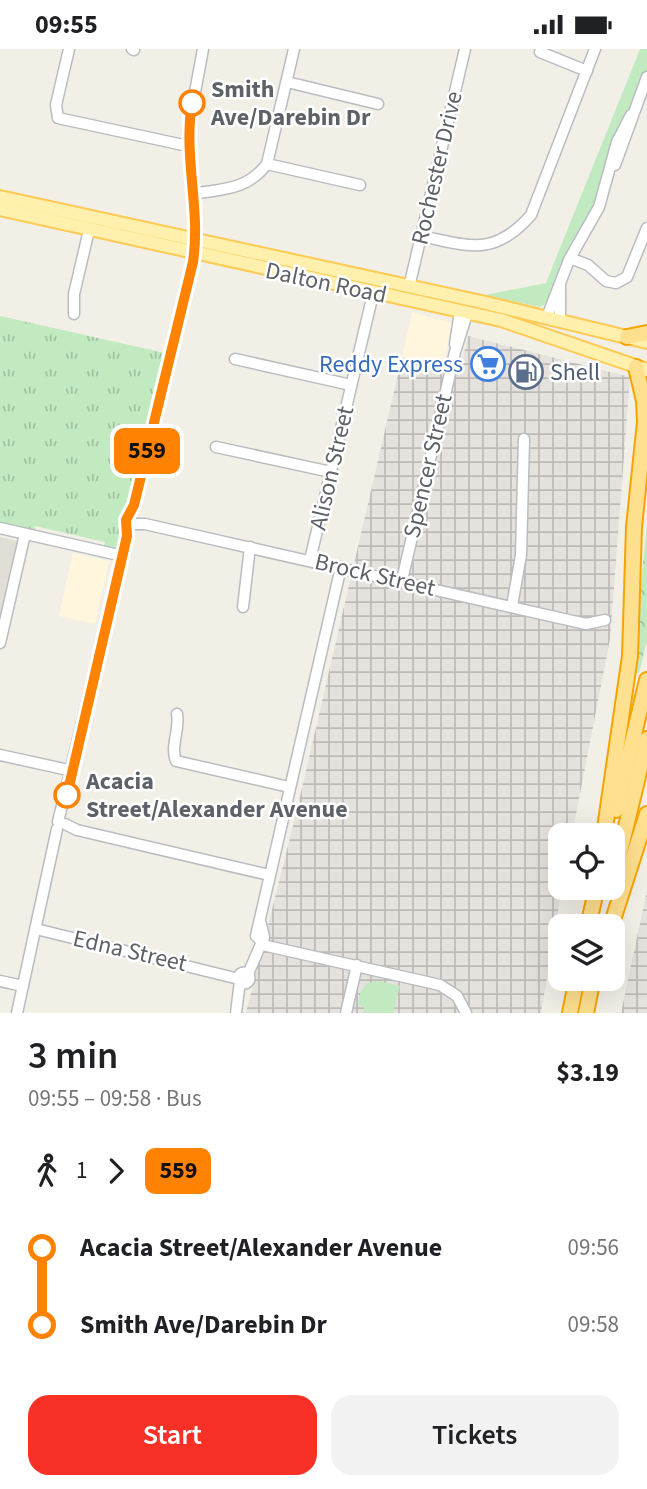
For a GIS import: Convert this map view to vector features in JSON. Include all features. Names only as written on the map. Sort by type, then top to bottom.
[{"type":"highway","points":[[626,337],[647,333]]},
{"type":"highway","points":[[606,823],[630,656],[634,527],[646,420],[641,369]]},
{"type":"highway","points":[[613,823],[647,680]]},
{"type":"highway","points":[[625,832],[647,740]]},
{"type":"highway","points":[[615,914],[647,814]]},
{"type":"highway","points":[[570,1013],[574,991]]},
{"type":"highway","points":[[586,1013],[590,991]]},
{"type":"main road","name":"Dalton Road","points":[[0,202],[196,240],[553,318],[647,342]]},
{"type":"main road","name":"Dalton Road","points":[[0,202],[89,230],[543,333],[641,369]]},
{"type":"main road","points":[[194,254],[196,240]]},
{"type":"main road","name":"Spencer Street","points":[[464,313],[467,300]]},
{"type":"street","points":[[69,49],[53,118],[188,146]]},
{"type":"street","points":[[196,240],[188,146],[192,103],[204,49]]},
{"type":"street","points":[[192,194],[239,188],[256,179],[267,164],[294,49]]},
{"type":"street","name":"Rochester Drive","points":[[409,287],[465,49]]},
{"type":"street","points":[[421,236],[470,247],[496,243],[519,229],[531,215],[595,49]]},
{"type":"street","points":[[541,52],[587,71]]},
{"type":"street","points":[[553,318],[560,283],[570,258],[593,219],[622,150],[631,115],[647,77]]},
{"type":"street","points":[[287,82],[378,104]]},
{"type":"street","points":[[267,164],[360,185]]},
{"type":"street","points":[[570,258],[588,265],[606,281],[621,281],[627,277],[647,228]]},
{"type":"street","points":[[74,314],[74,294],[89,230]]},
{"type":"street","points":[[17,1013],[127,536],[134,521],[134,505],[194,254]]},
{"type":"street","name":"Alison Street","points":[[310,560],[373,294]]},
{"type":"street","name":"Spencer Street","points":[[402,580],[464,313]]},
{"type":"street","points":[[235,359],[351,385]]},
{"type":"street","points":[[512,606],[521,555],[524,439]]},
{"type":"street","points":[[216,447],[331,472]]},
{"type":"street","name":"Brock Street","points":[[134,521],[586,624],[604,620]]},
{"type":"street","points":[[0,528],[123,555]]},
{"type":"street","points":[[0,643],[25,534]]},
{"type":"street","points":[[243,607],[250,547]]},
{"type":"street","points":[[236,1013],[243,977],[261,941],[263,899],[341,567]]},
{"type":"street","points":[[177,714],[178,725],[172,751],[176,761],[289,787]]},
{"type":"street","points":[[0,755],[73,771]]},
{"type":"street","points":[[62,826],[269,875]]},
{"type":"street","name":"Edna Street","points":[[36,929],[243,977]]},
{"type":"street","points":[[261,941],[440,985],[457,996],[466,1013]]},
{"type":"street","points":[[346,1013],[357,965]]},
{"type":"street","points":[[0,981],[23,986]]},
{"type":"shaded area","points":[[412,312],[452,323],[443,366],[402,357]]},
{"type":"shaded area","points":[[468,336],[630,377],[610,639],[574,823],[548,823],[548,900],[560,900],[558,914],[548,914],[548,971],[541,1013],[246,1013],[295,818],[402,357],[460,370]]},
{"type":"shaded area","points":[[0,537],[17,541],[0,616]]},
{"type":"shaded area","points":[[73,553],[109,561],[95,624],[59,616]]},
{"type":"shaded area","points":[[647,890],[647,1013],[621,1013]]},
{"type":"green space","points":[[640,49],[647,49],[647,72],[626,118],[593,211],[549,302],[540,307],[485,295],[546,283]]},
{"type":"green space","points":[[0,316],[165,353],[117,550],[104,547],[105,542],[35,526],[34,532],[0,524]]},
{"type":"green space","points":[[647,524],[647,640],[639,673],[632,672]]},
{"type":"green space","points":[[379,981],[400,986],[393,1013],[363,1013],[364,1007],[358,1005],[360,993],[367,983]]},
{"type":"bus line","name":"559","points":[[67,795],[127,536],[126,520],[134,505],[193,262],[196,240],[188,146],[192,103]]},
{"type":"place","name":"Smith Ave/Darebin Dr","points":[[192,103]]},
{"type":"place","name":"Reddy Express","points":[[488,364]]},
{"type":"place","name":"Shell","points":[[526,372]]},
{"type":"place","name":"Acacia Street/Alexander Avenue","points":[[67,795]]}]
